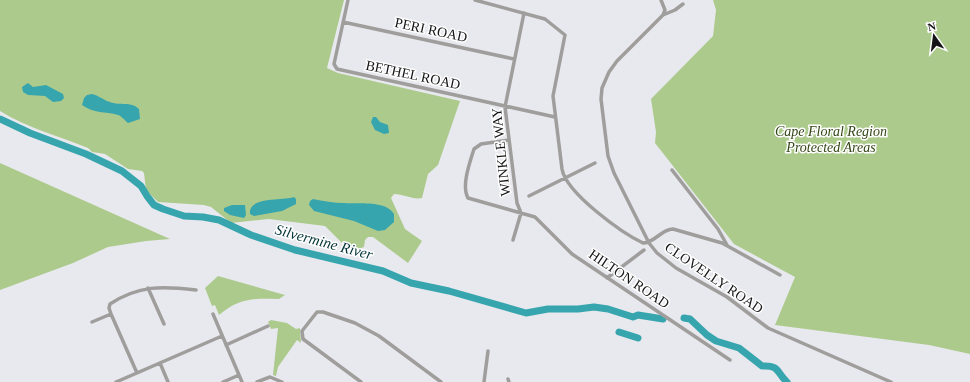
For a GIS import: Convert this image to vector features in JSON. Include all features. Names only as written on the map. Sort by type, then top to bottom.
[{"type":"street","name":"BETHEL ROAD","points":[[348,0],[334,64],[337,69],[555,117]]},
{"type":"street","points":[[475,0],[549,21],[564,35],[553,96],[562,172],[565,178],[589,207],[643,243],[649,243],[671,229],[727,245],[780,275]]},
{"type":"street","points":[[661,0],[665,10],[663,15]]},
{"type":"street","name":"CLOVELLY ROAD","points":[[683,4],[676,10],[663,15],[617,61],[604,81],[600,99],[608,156],[614,173],[649,243],[657,253],[676,268],[727,297],[768,328],[891,382]]},
{"type":"street","name":"WINKLE WAY","points":[[513,240],[522,213],[518,203],[505,107],[524,13]]},
{"type":"street","name":"PERI ROAD","points":[[343,22],[514,59]]},
{"type":"street","name":"HILTON ROAD","points":[[509,140],[481,144],[474,149],[466,186],[466,193],[471,200],[522,213],[540,220],[571,253],[730,360]]},
{"type":"street","points":[[529,196],[595,163]]},
{"type":"street","points":[[672,170],[718,229],[727,245]]},
{"type":"street","points":[[607,278],[644,250]]},
{"type":"street","points":[[137,373],[108,307],[110,303],[148,288],[174,287],[196,290]]},
{"type":"street","points":[[148,288],[164,324]]},
{"type":"street","points":[[361,382],[305,342],[302,336],[302,331],[315,314],[323,312],[355,323],[379,336],[441,382]]},
{"type":"street","points":[[92,322],[111,314]]},
{"type":"street","points":[[212,314],[242,382]]},
{"type":"street","points":[[226,345],[268,326]]},
{"type":"street","points":[[117,382],[222,336]]},
{"type":"street","points":[[484,382],[488,351]]},
{"type":"street","points":[[160,363],[168,382]]},
{"type":"street","points":[[223,382],[239,375]]},
{"type":"street","points":[[257,382],[270,377],[282,382]]},
{"type":"green space","points":[[0,0],[344,0],[327,68],[338,73],[460,101],[438,165],[428,174],[422,198],[394,194],[391,198],[405,229],[422,241],[408,263],[373,237],[368,237],[365,240],[364,247],[358,249],[342,243],[325,226],[269,219],[231,223],[211,207],[204,205],[158,202],[146,190],[144,173],[142,171],[128,169],[105,154],[92,152],[88,148],[32,127],[0,111]]},
{"type":"green space","name":"Cape Floral Region Protected Areas","points":[[713,0],[970,0],[970,354],[929,345],[775,325],[795,277],[734,244],[655,143],[656,132],[651,99],[713,36],[716,10]]},
{"type":"green space","points":[[0,163],[170,239],[108,247],[73,263],[0,290]]},
{"type":"green space","points":[[218,276],[285,295],[279,299],[254,299],[240,302],[226,309],[219,315],[215,305],[212,306],[205,288]]},
{"type":"green space","points":[[271,320],[287,323],[296,329],[300,328],[301,343],[297,340],[278,367],[276,376],[273,375],[278,328],[271,329],[268,322]]},
{"type":"water","points":[[28,83],[33,87],[46,85],[63,94],[64,98],[61,101],[53,102],[45,96],[28,95],[23,92],[22,87]]},
{"type":"water","points":[[92,94],[114,103],[129,104],[136,107],[139,109],[140,119],[128,123],[122,117],[86,108],[82,105],[84,98],[87,95]]},
{"type":"water","points":[[373,117],[376,117],[380,122],[388,125],[389,133],[384,134],[375,130],[371,122]]},
{"type":"water","points":[[294,197],[296,199],[296,204],[282,211],[254,216],[250,214],[251,208],[254,204],[267,200]]},
{"type":"water","points":[[313,199],[336,203],[364,203],[379,205],[390,210],[394,214],[394,222],[385,230],[378,231],[354,221],[314,211],[309,205],[310,201]]},
{"type":"water","points":[[232,205],[245,205],[246,215],[244,218],[230,215],[224,211],[224,208]]},
{"type":"waterway","name":"Silvermine River","points":[[0,119],[30,133],[86,154],[122,171],[141,186],[154,205],[163,209],[184,216],[219,220],[251,235],[295,250],[383,271],[411,283],[449,291],[526,313],[548,309],[578,309],[594,307],[608,309],[633,317],[638,315],[663,319]]},
{"type":"waterway","name":"Silvermine River","points":[[684,318],[690,319],[707,335],[716,341],[739,348],[762,366],[775,368],[787,382]]},
{"type":"waterway","points":[[619,332],[638,338]]}]
